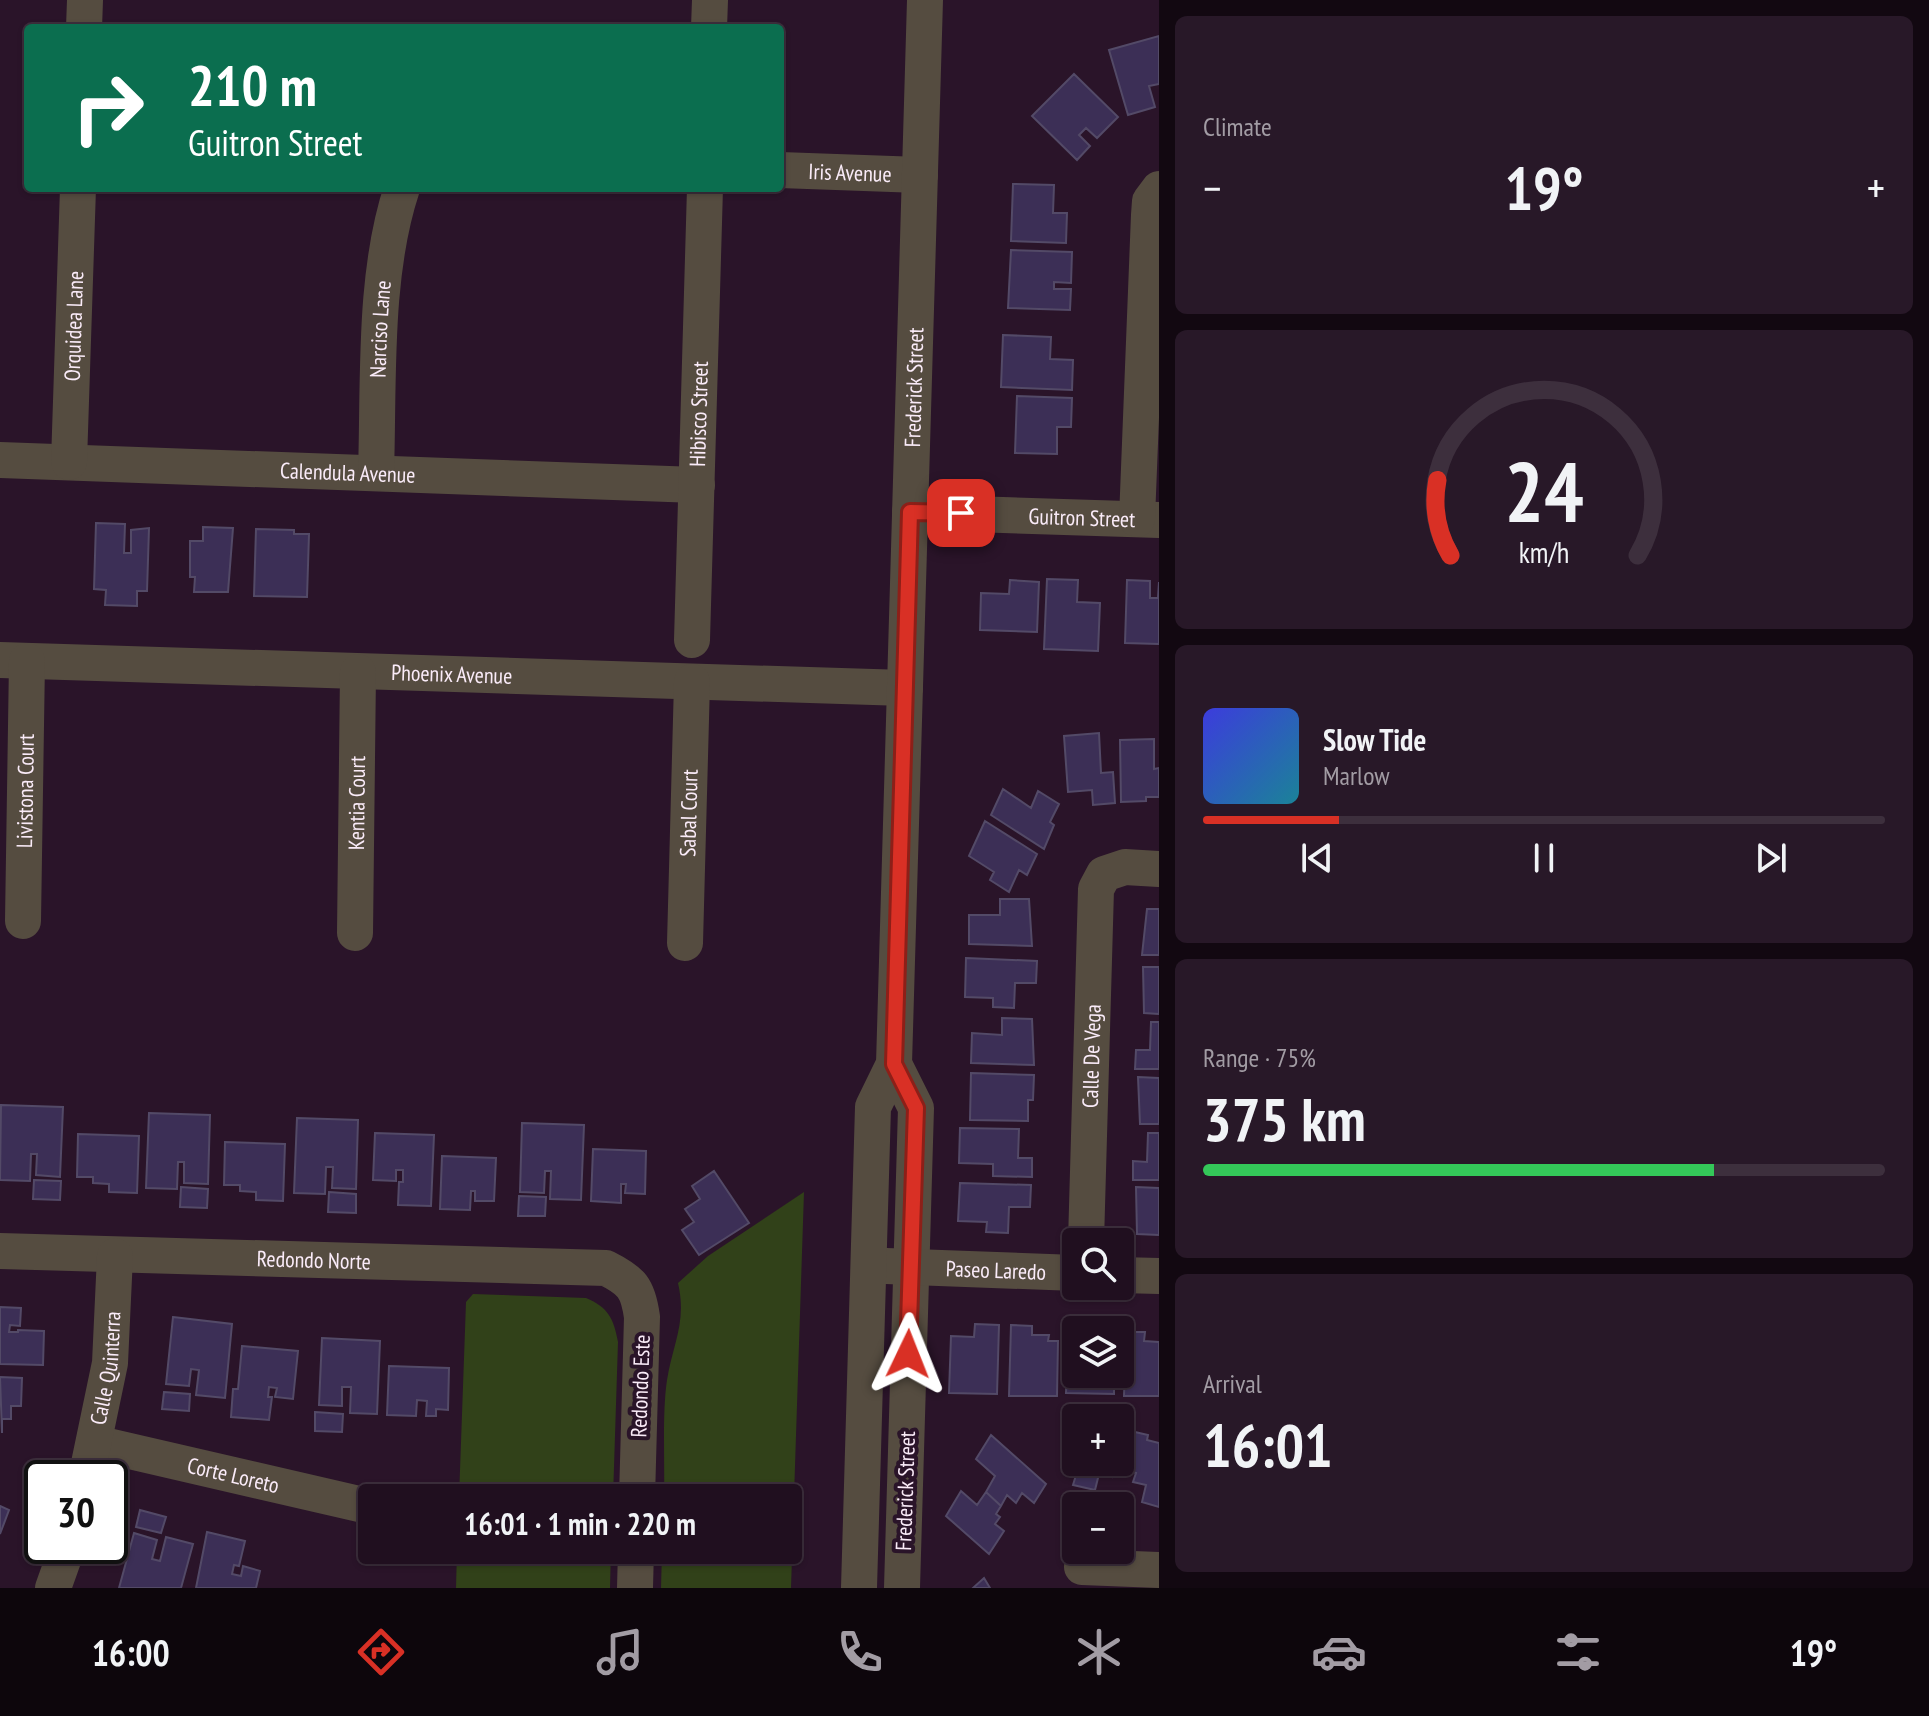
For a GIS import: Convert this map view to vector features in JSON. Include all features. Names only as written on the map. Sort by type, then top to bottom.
[{"type":"street","points":[[84,24],[85,0]]},
{"type":"street","points":[[709,24],[710,0]]},
{"type":"street","name":"Frederick Street","points":[[859,1588],[873,1107],[894,1064],[925,0]]},
{"type":"street","name":"Iris Avenue","points":[[784,170],[920,175]]},
{"type":"street","points":[[1148,520],[1149,215],[1150,201],[1158,190]]},
{"type":"street","name":"Orquidea Lane","points":[[69,462],[78,192]]},
{"type":"street","name":"Narciso Lane","points":[[376,473],[383,280],[389,235],[401,192]]},
{"type":"street","name":"Hibisco Street","points":[[692,640],[705,192]]},
{"type":"street","name":"Calendula Avenue","points":[[0,460],[697,485]]},
{"type":"street","name":"Guitron Street","points":[[910,512],[1148,520]]},
{"type":"street","name":"Phoenix Avenue","points":[[13,660],[905,688]]},
{"type":"street","name":"Livistona Court","points":[[13,660],[23,921]]},
{"type":"street","name":"Kentia Court","points":[[355,933],[358,672]]},
{"type":"street","name":"Sabal Court","points":[[685,943],[692,682]]},
{"type":"street","name":"Calle De Vega","points":[[1086,1228],[1096,889],[1104,874],[1125,867],[1159,869]]},
{"type":"street","name":"Frederick Street","points":[[894,1064],[916,1108],[902,1588]]},
{"type":"street","name":"Redondo Norte","points":[[0,1251],[579,1266],[606,1268],[627,1278]]},
{"type":"street","name":"Calle Quinterra","points":[[91,1460],[110,1363],[115,1256]]},
{"type":"street","name":"Paseo Laredo","points":[[869,1265],[1062,1272]]},
{"type":"street","points":[[1134,1275],[1159,1276]]},
{"type":"street","name":"Redondo Este","points":[[627,1278],[639,1296],[642,1317],[637,1484]]},
{"type":"street","name":"Corte Loreto","points":[[95,1443],[358,1504]]},
{"type":"street","points":[[53,1588],[62,1564]]},
{"type":"street","points":[[635,1588],[636,1564]]},
{"type":"street","points":[[1082,1567],[1159,1570]]},
{"type":"green space","points":[[804,1192],[794,1484],[664,1484],[667,1380],[681,1309],[678,1283],[708,1256]]},
{"type":"green space","points":[[473,1294],[586,1298],[600,1305],[609,1315],[618,1342],[613,1484],[460,1484],[466,1302]]},
{"type":"green space","points":[[457,1564],[611,1564],[610,1588],[456,1588]]},
{"type":"green space","points":[[662,1564],[792,1564],[791,1588],[661,1588]]},
{"type":"building","points":[[1159,36],[1159,84],[1149,86],[1155,107],[1128,115],[1109,50]]},
{"type":"building","points":[[1074,74],[1118,117],[1097,138],[1086,128],[1079,135],[1090,146],[1077,160],[1032,116]]},
{"type":"building","points":[[1013,184],[1054,185],[1053,213],[1067,213],[1066,243],[1011,241]]},
{"type":"building","points":[[1011,250],[1072,252],[1071,283],[1054,282],[1054,289],[1071,289],[1070,310],[1008,308]]},
{"type":"building","points":[[1003,335],[1051,337],[1050,359],[1073,360],[1072,390],[1001,387]]},
{"type":"building","points":[[1017,396],[1072,398],[1071,427],[1057,427],[1057,454],[1015,453]]},
{"type":"building","points":[[96,523],[125,524],[124,553],[131,553],[131,530],[149,528],[147,591],[137,591],[137,606],[105,605],[106,590],[94,589]]},
{"type":"building","points":[[203,527],[233,528],[228,592],[194,592],[195,577],[190,577],[190,541],[203,541]]},
{"type":"building","points":[[256,529],[294,530],[294,534],[309,534],[307,597],[254,596]]},
{"type":"building","points":[[1047,579],[1078,580],[1077,602],[1100,603],[1098,651],[1044,649]]},
{"type":"building","points":[[1010,580],[1039,582],[1037,632],[980,630],[981,593],[1009,594]]},
{"type":"building","points":[[1127,580],[1150,581],[1150,598],[1158,598],[1159,582],[1159,644],[1125,643]]},
{"type":"building","points":[[1099,733],[1101,773],[1113,772],[1115,803],[1093,805],[1092,790],[1068,792],[1064,736]]},
{"type":"building","points":[[1154,739],[1154,769],[1159,768],[1159,797],[1121,802],[1120,740]]},
{"type":"building","points":[[1003,789],[1031,808],[1038,791],[1059,804],[1050,822],[1054,825],[1044,849],[991,815]]},
{"type":"building","points":[[985,821],[1037,854],[1027,875],[1019,870],[1009,892],[990,880],[994,872],[969,856]]},
{"type":"building","points":[[1000,899],[1029,899],[1032,946],[969,944],[969,915],[1000,915]]},
{"type":"building","points":[[1147,909],[1159,909],[1159,955],[1142,955]]},
{"type":"building","points":[[966,958],[1037,961],[1036,983],[1015,983],[1014,1008],[993,1007],[993,998],[965,997]]},
{"type":"building","points":[[1143,967],[1159,967],[1159,1014],[1144,1013]]},
{"type":"building","points":[[1002,1018],[1032,1019],[1034,1065],[971,1063],[972,1033],[1002,1035]]},
{"type":"building","points":[[1151,1022],[1159,1022],[1159,1069],[1135,1069],[1136,1050],[1150,1050]]},
{"type":"building","points":[[971,1073],[1034,1075],[1033,1100],[1028,1100],[1028,1121],[970,1120]]},
{"type":"building","points":[[1138,1077],[1159,1078],[1159,1124],[1140,1124]]},
{"type":"building","points":[[1,1105],[63,1107],[60,1177],[36,1175],[37,1154],[31,1154],[30,1181],[0,1180]]},
{"type":"building","points":[[149,1113],[210,1115],[208,1184],[184,1183],[184,1162],[178,1162],[177,1189],[146,1188]]},
{"type":"building","points":[[297,1118],[358,1120],[356,1189],[332,1188],[333,1167],[326,1167],[325,1194],[294,1193]]},
{"type":"building","points":[[522,1123],[584,1125],[581,1200],[550,1199],[551,1171],[545,1171],[544,1193],[520,1192]]},
{"type":"building","points":[[960,1128],[1019,1129],[1018,1158],[1032,1158],[1032,1177],[993,1176],[993,1164],[959,1163]]},
{"type":"building","points":[[375,1133],[434,1135],[431,1206],[398,1205],[403,1170],[396,1170],[396,1181],[373,1180]]},
{"type":"building","points":[[1148,1133],[1159,1133],[1159,1180],[1133,1180],[1133,1161],[1147,1162]]},
{"type":"building","points":[[78,1134],[139,1136],[137,1193],[109,1192],[109,1184],[93,1183],[93,1177],[77,1177]]},
{"type":"building","points":[[225,1142],[285,1144],[283,1201],[256,1200],[256,1192],[240,1191],[240,1185],[224,1185]]},
{"type":"building","points":[[593,1149],[646,1151],[645,1194],[625,1193],[626,1184],[621,1184],[621,1203],[591,1201]]},
{"type":"building","points":[[442,1156],[496,1158],[494,1201],[475,1201],[475,1191],[471,1191],[470,1210],[440,1209]]},
{"type":"building","points":[[714,1171],[749,1223],[699,1255],[682,1230],[694,1222],[685,1209],[700,1199],[692,1186]]},
{"type":"building","points":[[34,1180],[61,1181],[60,1200],[33,1199]]},
{"type":"building","points":[[960,1183],[1031,1185],[1030,1207],[1009,1207],[1008,1233],[986,1232],[987,1222],[958,1221]]},
{"type":"building","points":[[181,1187],[208,1189],[207,1208],[180,1207]]},
{"type":"building","points":[[1136,1187],[1159,1188],[1159,1235],[1137,1234]]},
{"type":"building","points":[[329,1192],[356,1194],[356,1213],[328,1212]]},
{"type":"building","points":[[519,1196],[546,1197],[545,1216],[518,1216]]},
{"type":"building","points":[[0,1307],[21,1308],[20,1326],[10,1325],[9,1332],[44,1331],[43,1365],[0,1364]]},
{"type":"building","points":[[173,1317],[232,1324],[225,1398],[196,1395],[199,1370],[191,1369],[189,1386],[166,1384]]},
{"type":"building","points":[[975,1324],[999,1325],[997,1394],[949,1393],[951,1336],[974,1337]]},
{"type":"building","points":[[1011,1325],[1032,1326],[1032,1335],[1049,1335],[1048,1341],[1058,1341],[1057,1396],[1009,1396]]},
{"type":"building","points":[[1134,1332],[1145,1332],[1144,1341],[1159,1342],[1159,1396],[1124,1396],[1124,1388],[1134,1388]]},
{"type":"building","points":[[322,1338],[380,1341],[377,1414],[350,1413],[351,1387],[342,1387],[342,1406],[319,1405]]},
{"type":"building","points":[[242,1346],[298,1351],[293,1399],[275,1397],[277,1388],[269,1387],[268,1397],[272,1397],[269,1420],[231,1417],[233,1389],[238,1389]]},
{"type":"building","points":[[389,1366],[449,1368],[448,1410],[436,1409],[436,1416],[426,1416],[427,1401],[417,1400],[416,1416],[387,1415]]},
{"type":"building","points":[[0,1377],[22,1378],[21,1406],[11,1406],[11,1419],[2,1419],[2,1433]]},
{"type":"building","points":[[1066,1388],[1114,1388],[1114,1394],[1066,1393]]},
{"type":"building","points":[[164,1392],[190,1394],[189,1411],[162,1409]]},
{"type":"building","points":[[315,1412],[343,1414],[342,1432],[315,1431]]},
{"type":"building","points":[[1135,1432],[1148,1435],[1147,1440],[1159,1443],[1159,1507],[1142,1502],[1146,1485],[1133,1482],[1136,1473]]},
{"type":"building","points":[[991,1435],[1046,1484],[1034,1503],[1022,1493],[1016,1503],[1007,1495],[1001,1506],[986,1492],[995,1476],[976,1459]]},
{"type":"building","points":[[1076,1476],[1098,1476],[1095,1490],[1073,1485]]},
{"type":"building","points":[[961,1491],[977,1505],[986,1492],[1001,1506],[996,1514],[1000,1517],[995,1524],[1004,1531],[989,1554],[946,1516]]},
{"type":"building","points":[[0,1506],[9,1510],[0,1534]]},
{"type":"building","points":[[140,1510],[166,1517],[161,1533],[136,1527]]},
{"type":"building","points":[[207,1532],[245,1541],[239,1566],[234,1565],[232,1574],[241,1576],[243,1566],[260,1571],[256,1588],[196,1588]]},
{"type":"building","points":[[134,1533],[157,1540],[152,1559],[160,1561],[166,1537],[193,1544],[181,1588],[119,1588]]},
{"type":"building","points":[[984,1578],[990,1588],[973,1588]]},
{"type":"route","points":[[908,1354],[916,1108],[894,1064],[910,512],[961,513]]}]
